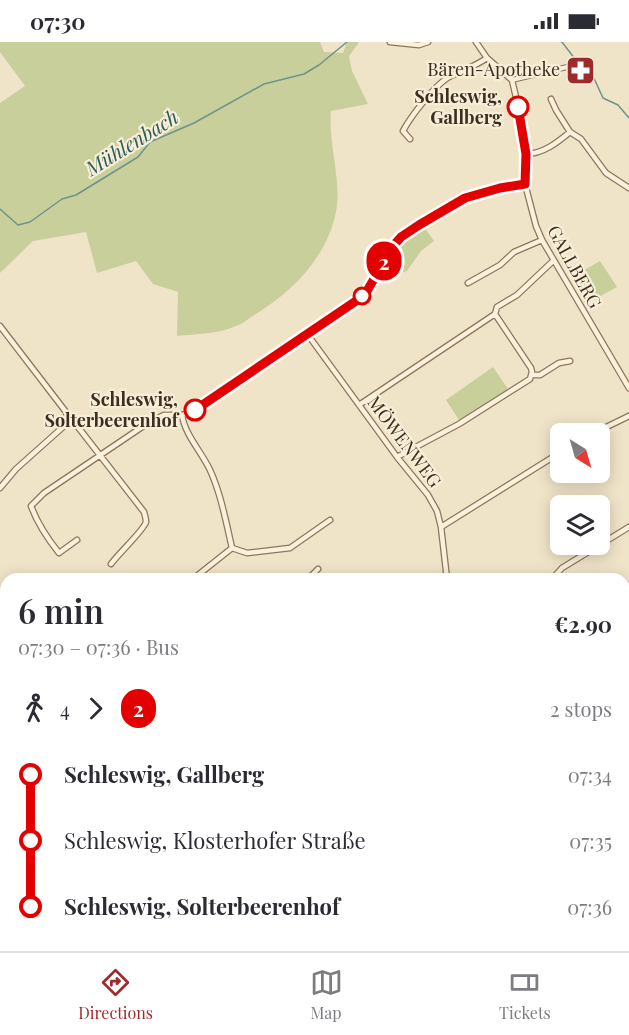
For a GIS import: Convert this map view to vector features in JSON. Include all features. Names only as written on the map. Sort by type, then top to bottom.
[{"type":"street","points":[[390,42],[419,45],[428,42]]},
{"type":"street","points":[[476,42],[487,58],[512,80],[585,63]]},
{"type":"street","points":[[410,139],[403,131],[420,107],[443,82],[473,68],[487,58]]},
{"type":"street","name":"GALLBERG","points":[[512,80],[526,154],[525,184],[536,226],[553,261],[629,388]]},
{"type":"street","points":[[551,99],[570,132],[581,139],[606,173],[629,188]]},
{"type":"street","points":[[526,154],[536,154],[570,132]]},
{"type":"street","points":[[77,540],[59,553],[36,522],[31,506],[44,493],[148,423],[164,415],[182,415],[193,412],[215,399],[356,301],[367,291],[393,246],[414,228],[465,198],[525,184]]},
{"type":"street","points":[[468,283],[500,265],[514,252],[542,240]]},
{"type":"street","points":[[359,405],[495,314],[497,307],[517,295],[553,261]]},
{"type":"street","points":[[397,457],[459,424],[526,382],[532,375],[531,368],[495,314]]},
{"type":"street","points":[[0,327],[66,412],[68,421]]},
{"type":"street","name":"MÖWENWEG","points":[[308,335],[397,457],[428,495],[437,511],[441,527],[446,573]]},
{"type":"street","points":[[532,375],[540,375],[559,363],[570,361]]},
{"type":"street","points":[[182,415],[186,429],[215,482],[232,548]]},
{"type":"street","points":[[610,425],[629,416]]},
{"type":"street","points":[[68,421],[76,424],[144,512],[146,518],[143,528],[111,564]]},
{"type":"street","points":[[0,488],[16,469],[68,421]]},
{"type":"street","points":[[441,527],[550,459]]},
{"type":"street","points":[[232,548],[247,553],[290,548],[330,520]]},
{"type":"street","points":[[557,573],[629,527]]},
{"type":"street","points":[[199,573],[232,548]]},
{"type":"street","points":[[314,573],[318,569]]},
{"type":"green space","points":[[0,42],[320,42],[324,52],[343,53],[347,42],[358,42],[349,56],[352,71],[368,104],[331,111],[331,136],[337,188],[336,212],[325,244],[316,258],[283,295],[241,324],[214,332],[177,336],[178,292],[153,284],[136,261],[97,273],[86,232],[33,241],[0,273],[0,103],[25,86],[0,52]]},
{"type":"green space","points":[[424,227],[434,241],[421,251],[407,271],[386,277],[388,271],[386,264],[394,252]]},
{"type":"green space","points":[[600,261],[617,287],[588,303],[574,279],[575,275]]},
{"type":"green space","points":[[493,367],[508,389],[459,420],[446,400]]},
{"type":"waterway","name":"Mühlenbach","points":[[0,209],[18,225],[30,222],[62,199],[76,195],[138,157],[150,142],[194,123],[264,84],[304,74],[347,42]]},
{"type":"waterway","name":"Mühlenbach","points":[[562,42],[575,59]]},
{"type":"waterway","name":"Mühlenbach","points":[[592,74],[603,98],[618,105],[629,118]]},
{"type":"bus line","name":"2","points":[[195,410],[215,399],[356,301],[367,291],[387,255],[401,237],[465,198],[525,184],[526,154],[518,107]]},
{"type":"place","name":"Bären-Apotheke","points":[[581,70]]},
{"type":"place","name":"Schleswig, Gallberg","points":[[518,107]]},
{"type":"place","name":"Schleswig, Solterbeerenhof","points":[[195,410]]}]
